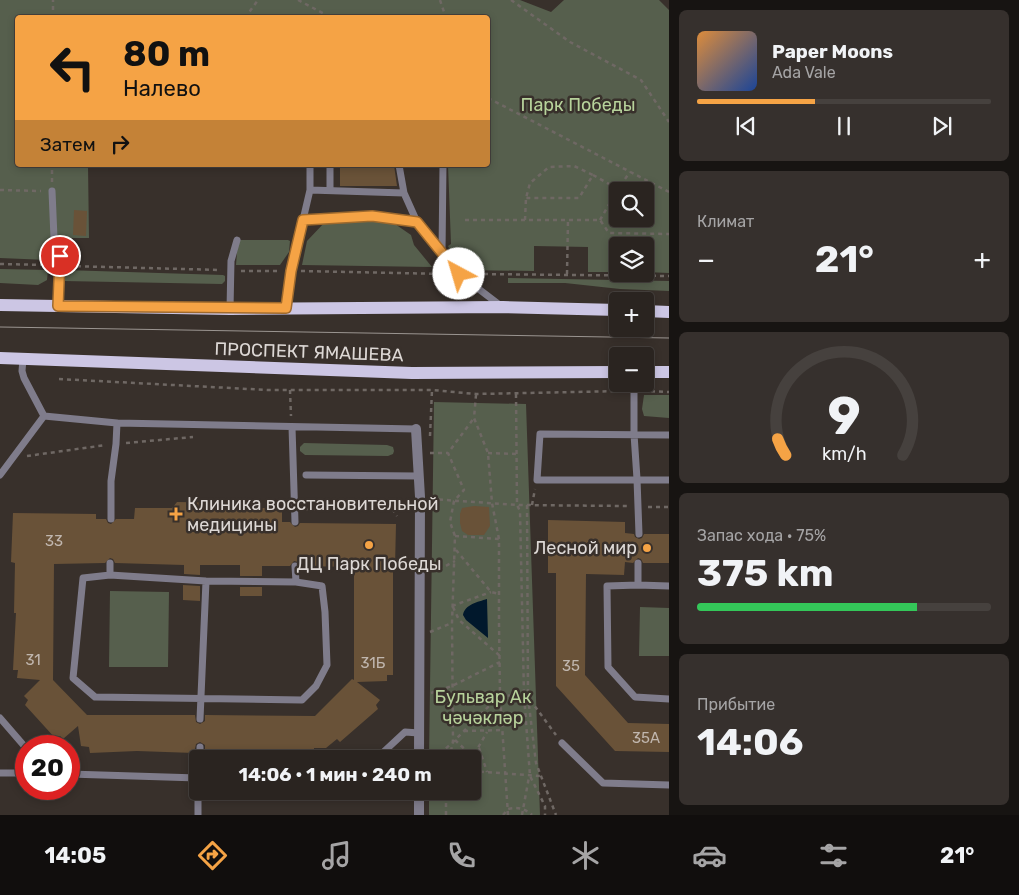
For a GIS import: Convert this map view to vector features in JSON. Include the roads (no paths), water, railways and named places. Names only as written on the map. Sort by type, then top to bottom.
[{"type":"main road","points":[[0,306],[230,308],[503,307],[609,310]]},
{"type":"main road","points":[[654,311],[669,312]]},
{"type":"main road","name":"ПРОСПЕКТ ЯМАШЕВА","points":[[0,358],[412,373],[609,372]]},
{"type":"main road","points":[[654,372],[669,372]]},
{"type":"street","points":[[416,429],[420,497],[419,750]]},
{"type":"street","points":[[419,800],[419,815]]},
{"type":"lane","points":[[286,308],[291,271],[310,190],[310,167]]},
{"type":"lane","points":[[330,167],[330,190]]},
{"type":"lane","points":[[399,167],[404,193],[417,222],[459,274],[503,307]]},
{"type":"lane","points":[[442,252],[443,167]]},
{"type":"lane","points":[[310,190],[404,193]]},
{"type":"lane","points":[[52,191],[54,238],[60,256],[58,306]]},
{"type":"lane","points":[[303,220],[372,216],[417,222]]},
{"type":"lane","points":[[230,308],[231,270],[237,240]]},
{"type":"lane","points":[[23,359],[22,371],[24,378],[44,416]]},
{"type":"lane","points":[[635,392],[634,434],[638,479],[639,534]]},
{"type":"lane","points":[[44,416],[117,423],[416,429]]},
{"type":"lane","points":[[0,475],[44,416]]},
{"type":"lane","points":[[111,520],[111,481],[117,423]]},
{"type":"lane","points":[[292,427],[295,522]]},
{"type":"lane","points":[[669,435],[540,434],[537,480],[669,480]]},
{"type":"lane","points":[[306,475],[418,476]]},
{"type":"lane","points":[[110,563],[110,575]]},
{"type":"lane","points":[[638,563],[638,585]]},
{"type":"lane","points":[[295,566],[296,582]]},
{"type":"lane","points":[[110,575],[296,582],[322,586],[327,665],[316,686],[302,700],[95,697],[73,678],[83,578],[110,575]]},
{"type":"lane","points":[[200,719],[206,580]]},
{"type":"lane","points":[[669,586],[607,586],[608,667],[635,697],[669,699]]},
{"type":"lane","points":[[0,718],[15,735]]},
{"type":"lane","points":[[386,750],[405,732],[419,733]]},
{"type":"lane","points":[[562,743],[603,783],[669,785]]},
{"type":"lane","points":[[0,773],[15,773]]},
{"type":"lane","points":[[80,774],[189,778]]},
{"type":"lane","points":[[198,800],[198,815]]},
{"type":"water","points":[[487,599],[488,638],[466,620],[463,615],[469,606]]},
{"type":"tram line","points":[[0,327],[669,338]]},
{"type":"place","name":"Клиника восстановительной медицины","points":[[176,514]]},
{"type":"place","name":"ДЦ Парк Победы","points":[[369,545]]},
{"type":"place","name":"Лесной мир","points":[[647,548]]},
{"type":"park label","name":"Парк Победы","points":[[578,105]]},
{"type":"park label","name":"Бульвар Ак чәчәкләр","points":[[483,708]]}]
